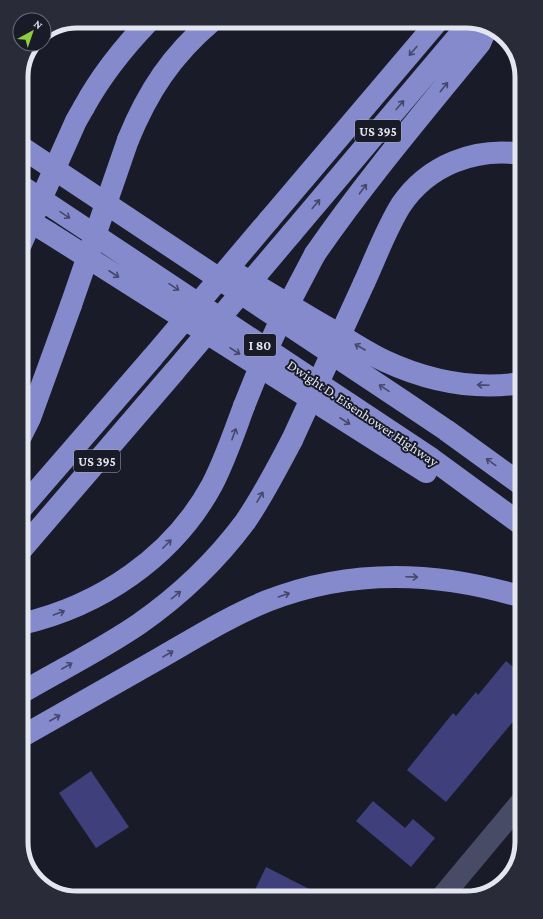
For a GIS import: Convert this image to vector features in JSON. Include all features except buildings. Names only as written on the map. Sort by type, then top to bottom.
[{"type":"highway","points":[[28,228],[76,121],[94,89],[117,56],[143,28]]},
{"type":"highway","points":[[28,422],[71,305],[128,140],[146,99],[158,80],[184,47],[204,28]]},
{"type":"highway","name":"US 395","points":[[28,501],[152,358],[432,28]]},
{"type":"highway","points":[[28,622],[70,609],[98,596],[124,580],[153,559],[176,536],[196,511],[212,486],[224,461],[265,354],[284,313],[315,254],[374,174],[476,30]]},
{"type":"highway","name":"US 395","points":[[28,542],[291,234],[476,30]]},
{"type":"highway","name":"I 80","points":[[28,152],[409,405],[515,480]]},
{"type":"highway","points":[[28,689],[139,624],[185,588],[211,561],[245,521],[275,472],[292,440],[395,216],[402,204],[421,183],[446,165],[477,154],[494,152],[515,154]]},
{"type":"highway","name":"Dwight D. Eisenhower Highway","points":[[28,191],[432,459],[515,519]]},
{"type":"highway","points":[[122,214],[223,266],[363,349],[397,366],[428,377],[469,385],[490,386],[515,384]]},
{"type":"highway","points":[[28,220],[413,464],[455,488],[498,506]]},
{"type":"highway","points":[[28,733],[233,617],[267,601],[310,587],[332,582],[378,577],[426,578],[476,584],[515,595]]},
{"type":"street","points":[[447,891],[515,809]]}]
